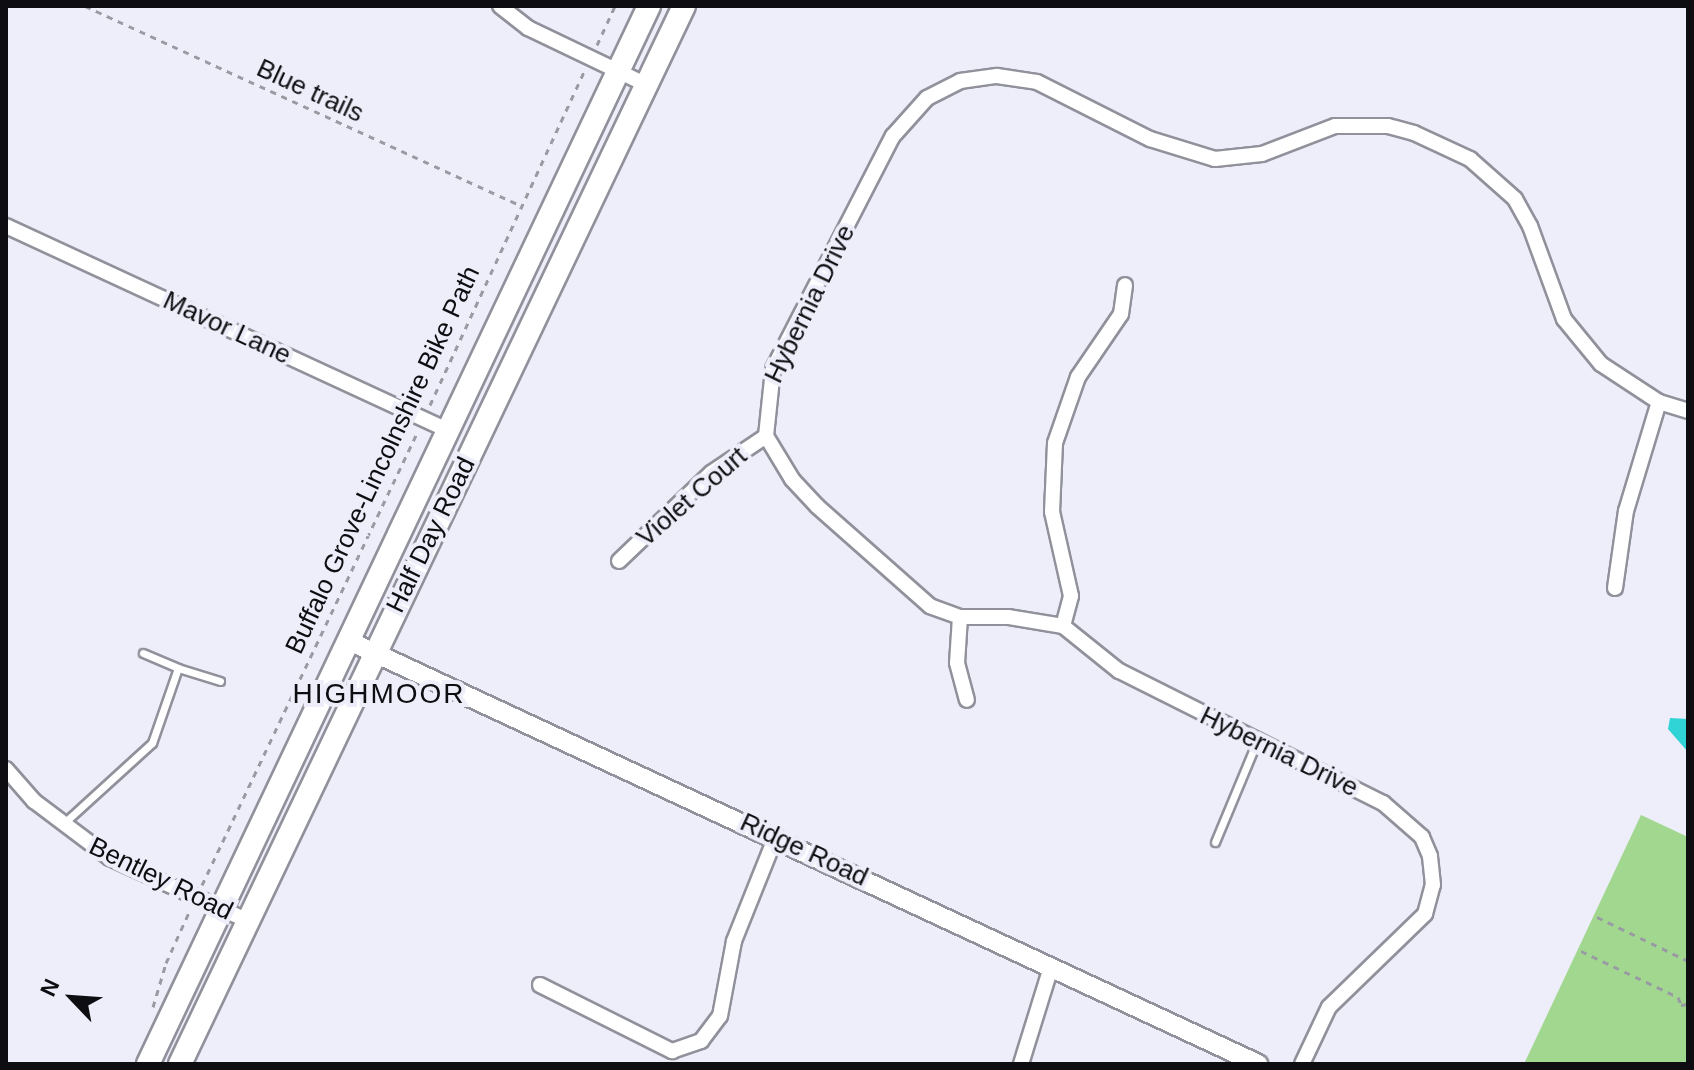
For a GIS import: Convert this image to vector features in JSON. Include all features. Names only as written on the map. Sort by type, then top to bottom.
[{"type":"main road","name":"Half Day Road","points":[[148,1064],[649,6]]},
{"type":"main road","name":"Half Day Road","points":[[180,1064],[684,6]]},
{"type":"street","points":[[500,6],[528,28],[647,85]]},
{"type":"street","name":"Hybernia Drive","points":[[1302,1064],[1329,1007],[1425,914],[1433,885],[1430,856],[1406,819],[1383,803],[1130,677],[1063,626],[1008,617],[960,617],[909,593],[792,479],[766,436],[767,388],[893,136],[911,112],[960,81],[1017,78],[1037,82],[1150,139],[1215,159],[1262,154],[1313,133],[1358,124],[1414,133],[1470,159],[1515,199],[1530,226],[1564,319],[1601,364],[1659,402],[1688,411]]},
{"type":"street","name":"Mavor Lane","points":[[6,226],[447,430]]},
{"type":"street","points":[[1063,626],[1071,596],[1052,512],[1055,443],[1078,377],[1121,314],[1125,285]]},
{"type":"street","points":[[1615,588],[1626,511],[1659,402]]},
{"type":"street","name":"Violet Court","points":[[619,561],[701,482],[766,436]]},
{"type":"street","points":[[960,617],[957,663],[967,700]]},
{"type":"street","name":"Ridge Road","points":[[349,641],[776,836],[1258,1064]]},
{"type":"street","name":"Bentley Road","points":[[6,769],[62,825],[110,858],[248,921]]},
{"type":"street","points":[[540,985],[672,1051],[701,1041],[720,1016],[734,941],[776,836]]},
{"type":"street","points":[[1021,1064],[1051,967]]},
{"type":"lane","points":[[143,653],[220,681]]},
{"type":"lane","points":[[62,825],[152,743],[178,668]]},
{"type":"lane","points":[[1215,842],[1258,739]]},
{"type":"path","name":"Blue trails","points":[[85,6],[522,206]]},
{"type":"path","name":"Buffalo Grove-Lincolnshire Bike Path","points":[[152,1012],[166,963],[196,897],[615,6]]},
{"type":"path","points":[[1597,917],[1688,961]]},
{"type":"path","points":[[1581,951],[1678,997],[1681,1005],[1688,1003]]},
{"type":"green space","points":[[1641,815],[1688,837],[1688,1064],[1524,1064]]},
{"type":"water","points":[[1670,718],[1688,719],[1688,752],[1668,729]]},
{"type":"district","name":"HIGHMOOR","points":[[379,694]]}]
